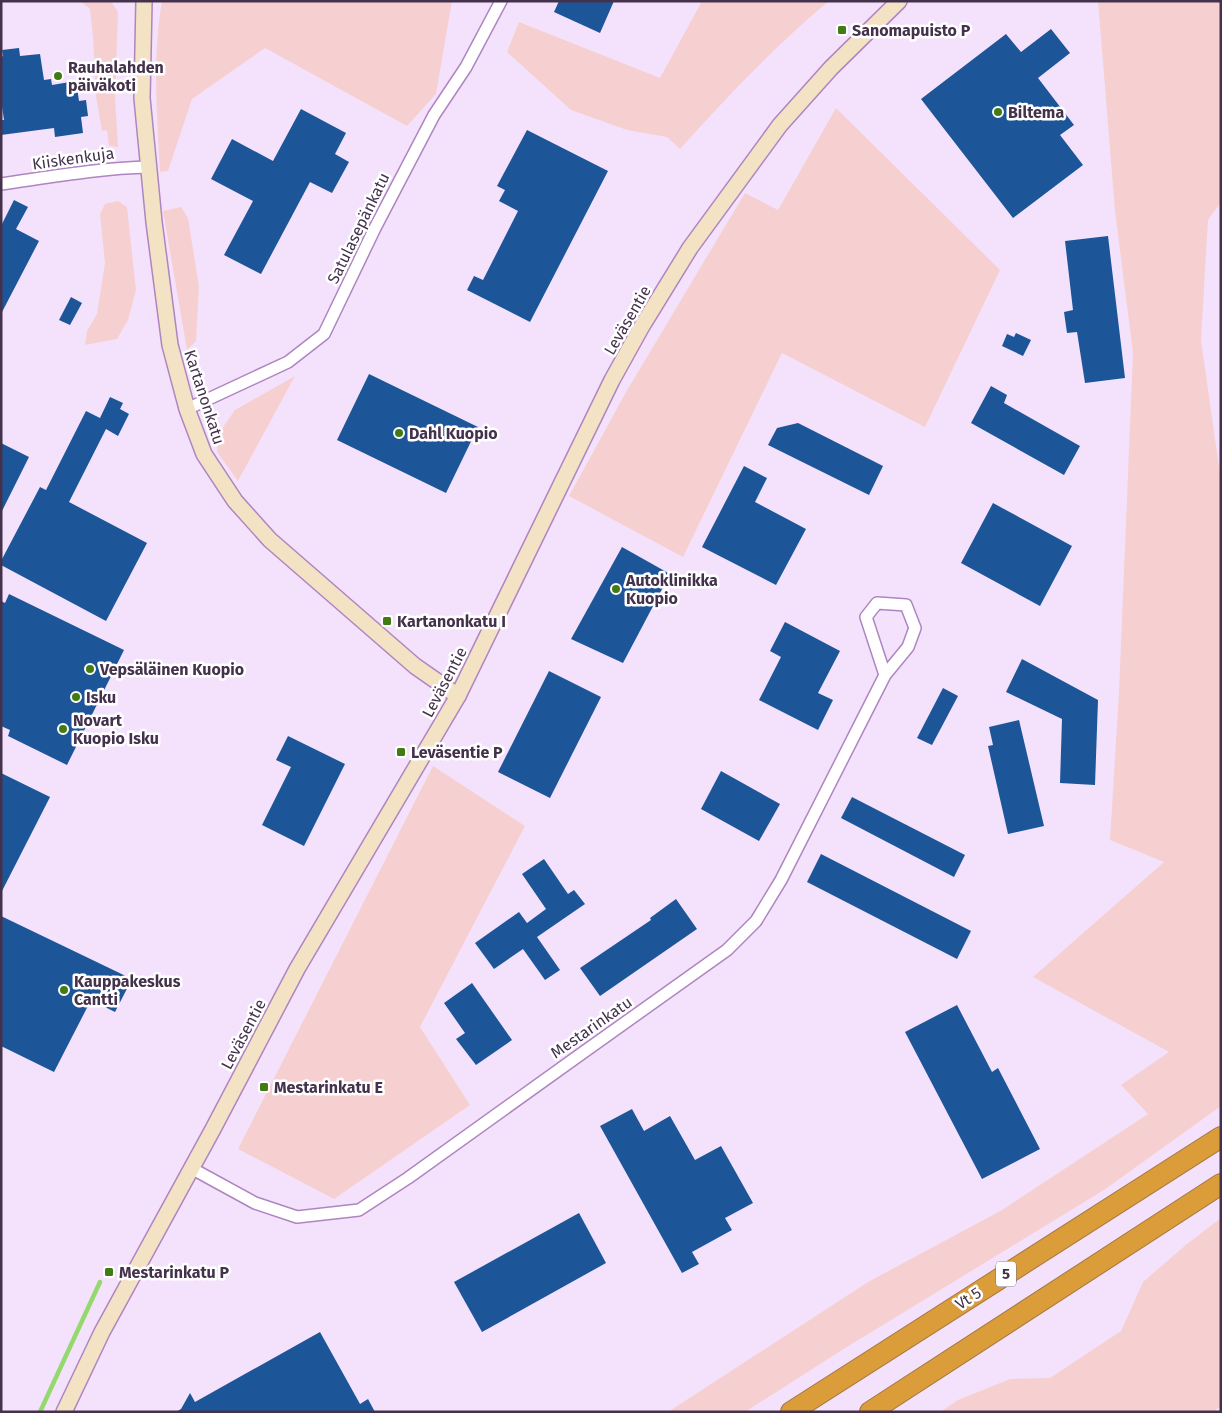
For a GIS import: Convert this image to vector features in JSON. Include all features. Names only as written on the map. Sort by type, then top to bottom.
[{"type":"highway","name":"Vt 5","points":[[791,1412],[1221,1137]]},
{"type":"highway","points":[[870,1412],[1221,1184]]},
{"type":"main road","name":"Kartanonkatu","points":[[144,1],[142,98],[154,222],[170,345],[187,409],[204,454],[235,501],[270,540],[415,666],[458,696]]},
{"type":"main road","name":"Leväsentie","points":[[64,1412],[102,1332],[297,969],[458,696],[612,380],[642,326],[690,248],[780,125],[831,68],[899,1]]},
{"type":"street","name":"Satulasepänkatu","points":[[187,409],[288,362],[324,334],[375,228],[434,115],[466,67],[501,1]]},
{"type":"street","name":"Kiiskenkuja","points":[[1,184],[94,171],[148,167]]},
{"type":"street","name":"Mestarinkatu","points":[[191,1168],[255,1203],[297,1217],[359,1210],[408,1178],[727,950],[756,921],[781,880],[885,675],[908,647],[916,628],[906,605],[877,604],[866,617],[885,675]]},
{"type":"shaded area","points":[[80,1],[111,1],[118,12],[115,98],[118,147],[109,146],[107,130],[102,131],[96,96],[90,9]]},
{"type":"shaded area","points":[[162,1],[452,1],[436,94],[407,126],[265,48],[192,99],[168,171],[160,172],[156,65]]},
{"type":"shaded area","points":[[702,1],[829,1],[752,72],[680,149],[667,137],[627,130],[571,110],[507,52],[519,22],[660,78]]},
{"type":"shaded area","points":[[1098,1],[1221,1],[1221,202],[1208,220],[1201,340],[1221,481],[1221,1106],[1104,1190],[842,1350],[745,1412],[668,1412],[868,1282],[1002,1210],[1148,1114],[1121,1085],[1169,1052],[1033,977],[1164,862],[1110,840],[1119,692],[1133,353],[1115,211]]},
{"type":"shaded area","points":[[836,108],[1000,270],[925,427],[782,353],[683,557],[569,496],[626,392],[745,193],[778,210]]},
{"type":"shaded area","points":[[118,201],[127,207],[136,290],[128,320],[117,339],[85,345],[87,331],[97,314],[105,263],[100,214],[105,204]]},
{"type":"shaded area","points":[[181,207],[188,218],[199,287],[196,341],[187,350],[163,211]]},
{"type":"shaded area","points":[[295,376],[238,481],[217,452],[219,433],[235,410]]},
{"type":"shaded area","points":[[433,766],[525,826],[420,1027],[470,1105],[334,1199],[238,1149]]},
{"type":"shaded area","points":[[1221,1218],[1221,1406],[1213,1412],[940,1412],[958,1400],[1010,1379],[1050,1378],[1121,1331],[1143,1282]]},
{"type":"building","points":[[559,1],[614,1],[600,33],[554,12]]},
{"type":"building","name":"Biltema","points":[[1051,29],[1070,53],[1038,78],[1074,125],[1060,135],[1083,165],[1013,218],[921,99],[1006,34],[1021,52]]},
{"type":"building","points":[[19,48],[20,56],[40,54],[44,80],[51,79],[52,85],[76,81],[79,101],[86,100],[88,116],[81,117],[83,133],[55,137],[54,128],[1,135],[1,120],[4,120],[1,100],[2,50]]},
{"type":"building","points":[[301,109],[346,133],[335,154],[349,162],[332,193],[310,182],[261,274],[224,255],[253,201],[211,179],[232,139],[273,161]]},
{"type":"building","points":[[527,130],[608,171],[530,322],[467,290],[474,276],[483,280],[518,211],[499,201],[505,190],[497,186]]},
{"type":"building","points":[[14,200],[28,207],[16,229],[39,241],[1,314],[1,226]]},
{"type":"building","points":[[1108,236],[1125,378],[1085,383],[1077,332],[1067,333],[1064,312],[1073,310],[1065,241]]},
{"type":"building","points":[[71,297],[82,303],[70,325],[59,320]]},
{"type":"building","points":[[1016,333],[1031,340],[1023,356],[1002,346],[1007,334],[1014,337]]},
{"type":"building","points":[[369,374],[478,427],[446,493],[337,440]]},
{"type":"building","points":[[991,386],[1007,395],[1004,403],[1080,446],[1064,475],[971,423]]},
{"type":"building","points":[[110,397],[123,403],[120,409],[129,414],[118,436],[106,429],[69,502],[147,543],[106,621],[1,565],[1,561],[40,487],[46,490],[86,411],[100,418]]},
{"type":"building","points":[[798,423],[883,466],[869,495],[768,445],[777,428]]},
{"type":"building","points":[[1,443],[29,457],[1,513]]},
{"type":"building","points":[[744,466],[767,478],[755,502],[806,529],[776,585],[702,547]]},
{"type":"building","points":[[993,503],[1072,546],[1040,606],[961,563]]},
{"type":"building","points":[[622,547],[670,574],[623,663],[571,639]]},
{"type":"building","points":[[9,594],[124,650],[67,765],[8,736],[10,730],[1,726],[1,601],[5,603]]},
{"type":"building","points":[[785,622],[840,651],[818,693],[833,700],[818,730],[759,700],[781,657],[770,651]]},
{"type":"building","points":[[1022,659],[1098,700],[1095,785],[1060,783],[1062,719],[1006,692]]},
{"type":"building","points":[[549,671],[601,697],[550,798],[498,772]]},
{"type":"building","points":[[943,688],[958,696],[932,745],[917,738]]},
{"type":"building","points":[[1019,720],[1044,826],[1008,834],[988,746],[993,745],[989,727]]},
{"type":"building","points":[[288,736],[345,764],[304,846],[262,825],[291,767],[276,760]]},
{"type":"building","points":[[721,771],[780,804],[759,841],[701,809]]},
{"type":"building","points":[[1,773],[50,797],[1,893]]},
{"type":"building","points":[[852,797],[965,855],[954,877],[841,818]]},
{"type":"building","points":[[821,854],[971,931],[957,959],[807,882]]},
{"type":"building","points":[[544,859],[568,894],[574,890],[585,904],[537,937],[560,970],[545,980],[523,949],[494,969],[475,943],[519,912],[527,923],[546,909],[522,874]]},
{"type":"building","points":[[676,899],[697,929],[600,996],[580,968],[651,920],[650,918]]},
{"type":"building","name":"Kauppakeskus Cantti","points":[[1,916],[132,979],[115,1012],[91,1000],[54,1072],[1,1046]]},
{"type":"building","points":[[472,983],[512,1040],[476,1065],[456,1039],[465,1033],[444,1003]]},
{"type":"building","points":[[957,1005],[992,1072],[998,1068],[1040,1149],[982,1179],[905,1032]]},
{"type":"building","points":[[632,1109],[644,1131],[670,1116],[695,1160],[721,1146],[753,1203],[725,1218],[732,1230],[692,1252],[699,1264],[682,1273],[600,1126]]},
{"type":"building","points":[[579,1213],[606,1263],[482,1332],[454,1282]]},
{"type":"building","points":[[320,1332],[360,1404],[368,1399],[375,1412],[176,1412],[181,1409],[190,1393],[195,1402]]},
{"type":"waterway","points":[[40,1412],[100,1282]]},
{"type":"place","name":"Sanomapuisto P","points":[[842,30]]},
{"type":"place","name":"Rauhalahden päiväkoti","points":[[58,76]]},
{"type":"place","name":"Biltema","points":[[998,112]]},
{"type":"place","name":"Dahl Kuopio","points":[[399,433]]},
{"type":"place","name":"Autoklinikka Kuopio","points":[[616,589]]},
{"type":"place","name":"Kartanonkatu I","points":[[387,621]]},
{"type":"place","name":"Vepsäläinen Kuopio","points":[[90,669]]},
{"type":"place","name":"Isku","points":[[76,697]]},
{"type":"place","name":"Novart Kuopio Isku","points":[[63,729]]},
{"type":"place","name":"Leväsentie P","points":[[401,752]]},
{"type":"place","name":"Kauppakeskus Cantti","points":[[64,990]]},
{"type":"place","name":"Mestarinkatu E","points":[[264,1087]]},
{"type":"place","name":"Mestarinkatu P","points":[[109,1272]]}]
